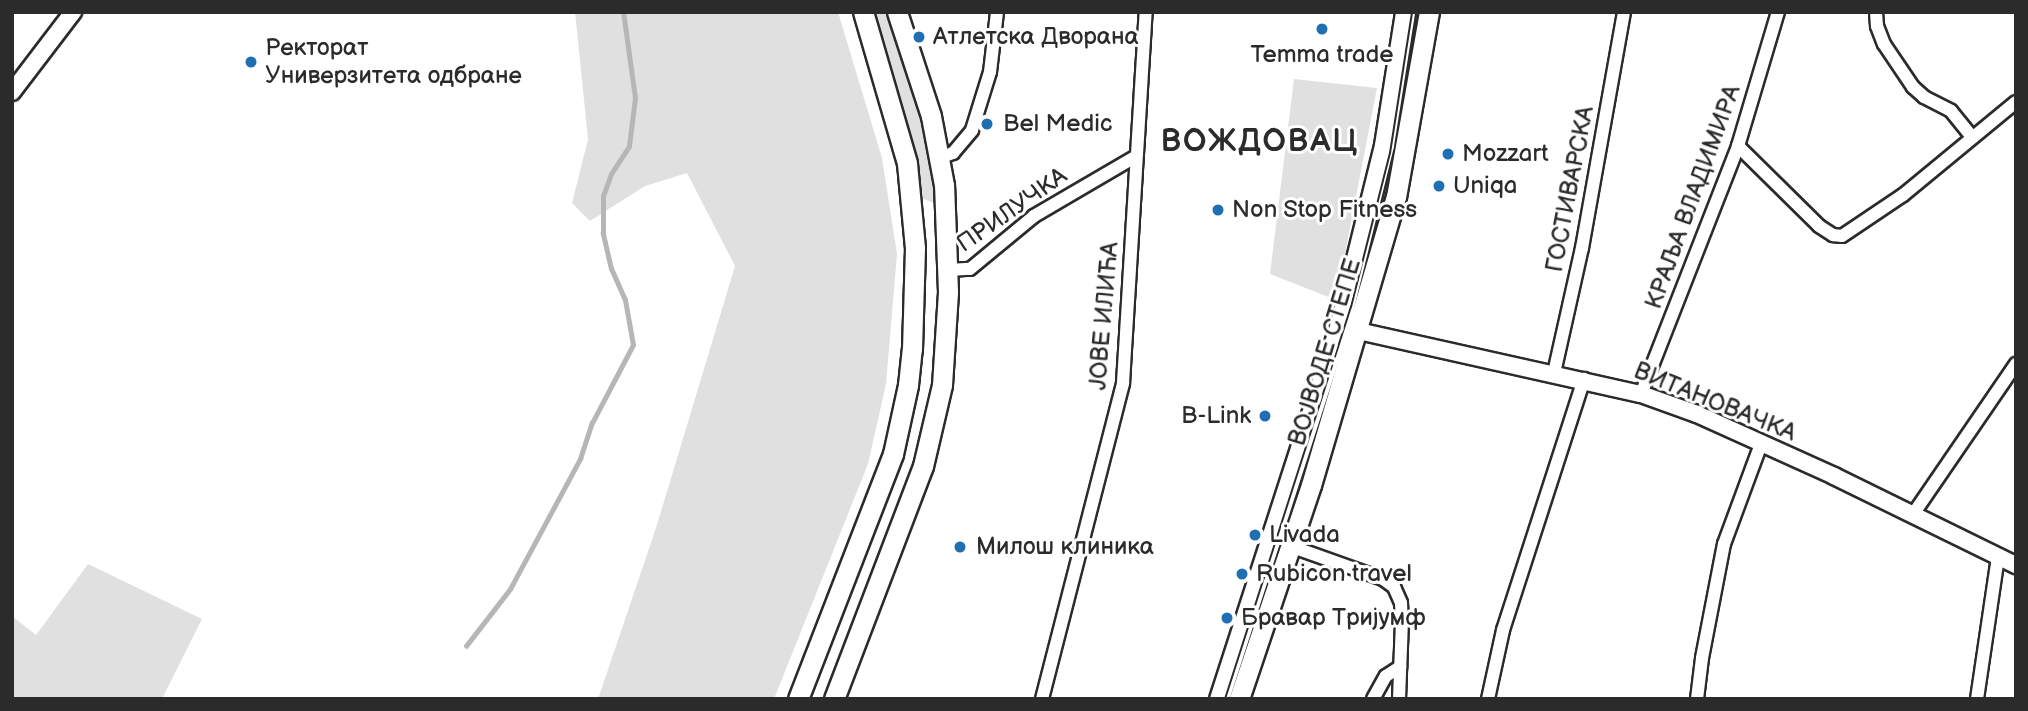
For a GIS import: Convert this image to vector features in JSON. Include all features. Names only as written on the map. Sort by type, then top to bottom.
[{"type":"main road","points":[[798,699],[877,500],[902,416],[911,359],[916,281],[907,163],[863,12]]},
{"type":"main road","points":[[834,699],[919,477],[935,423],[943,372],[948,270],[946,216],[939,158],[925,97],[897,12]]},
{"type":"main road","name":"ВОЈВОДЕ СТЕПЕ","points":[[1219,699],[1339,327],[1384,145],[1405,12]]},
{"type":"main road","name":"ВОЈВОДЕ СТЕПЕ","points":[[1239,699],[1358,332],[1396,197],[1429,12]]},
{"type":"main road","points":[[913,219],[946,216]]},
{"type":"main road","points":[[836,602],[868,613]]},
{"type":"street","points":[[12,92],[73,12]]},
{"type":"street","points":[[939,158],[953,153],[972,130],[990,72],[997,12]]},
{"type":"street","name":"ЈОВЕ ИЛИЋА","points":[[1042,699],[1123,383],[1146,12]]},
{"type":"street","name":"ГОСТИВАРСКА","points":[[1554,373],[1582,248],[1624,12]]},
{"type":"street","name":"КРАЉА ВЛАДИМИРА","points":[[1641,394],[1738,146],[1778,12]]},
{"type":"street","points":[[1876,12],[1877,26],[1884,44],[1913,87],[1929,100],[1951,111],[1972,137]]},
{"type":"street","points":[[1738,146],[1819,226],[1833,235],[1842,236],[1903,195],[2016,102]]},
{"type":"street","name":"ПРИЛУЧКА","points":[[948,270],[970,269],[1034,216],[1135,157]]},
{"type":"street","name":"ВИТАНОВАЧКА","points":[[1339,327],[1584,379],[1641,394],[1761,444],[1914,513],[2016,565]]},
{"type":"street","points":[[1914,513],[2016,364]]},
{"type":"street","points":[[1488,699],[1503,630],[1584,379]]},
{"type":"street","points":[[1697,699],[1702,658],[1724,544],[1761,444]]},
{"type":"street","points":[[1290,546],[1383,579],[1394,587],[1402,611],[1399,699]]},
{"type":"street","points":[[1977,699],[1997,556]]},
{"type":"street","points":[[1373,699],[1386,677],[1400,667]]},
{"type":"shaded area","points":[[575,12],[838,12],[882,158],[897,254],[886,384],[868,464],[774,699],[598,699],[656,528],[735,266],[687,173],[645,186],[590,221],[572,203],[588,139]]},
{"type":"shaded area","points":[[871,12],[888,12],[934,167],[939,198],[934,203],[921,198],[909,135]]},
{"type":"shaded area","points":[[1294,79],[1377,88],[1336,300],[1270,274]]},
{"type":"shaded area","points":[[88,564],[202,619],[162,699],[12,699],[12,616],[36,635]]},
{"type":"waterway","points":[[466,646],[510,589],[580,459],[592,423],[633,345],[625,300],[611,269],[603,233],[603,196],[611,174],[629,146],[635,98],[623,12]]},
{"type":"tram line","points":[[1225,699],[1351,307],[1390,153],[1412,12]]},
{"type":"place","name":"Temma trade","points":[[1322,29]]},
{"type":"place","name":"Атлетска Дворана","points":[[919,37]]},
{"type":"place","name":"Ректорат Универзитета одбране","points":[[251,62]]},
{"type":"place","name":"Bel Medic","points":[[987,124]]},
{"type":"place","name":"Mozzart","points":[[1448,154]]},
{"type":"place","name":"Uniqa","points":[[1439,186]]},
{"type":"place","name":"Non Stop Fitness","points":[[1218,210]]},
{"type":"place","name":"B-Link","points":[[1265,416]]},
{"type":"place","name":"Livada","points":[[1255,535]]},
{"type":"place","name":"Милош клиника","points":[[960,547]]},
{"type":"place","name":"Rubicon travel","points":[[1242,574]]},
{"type":"place","name":"Бравар Тријумф","points":[[1227,618]]},
{"type":"district","name":"ВОЖДОВАЦ","points":[[1260,142]]}]
